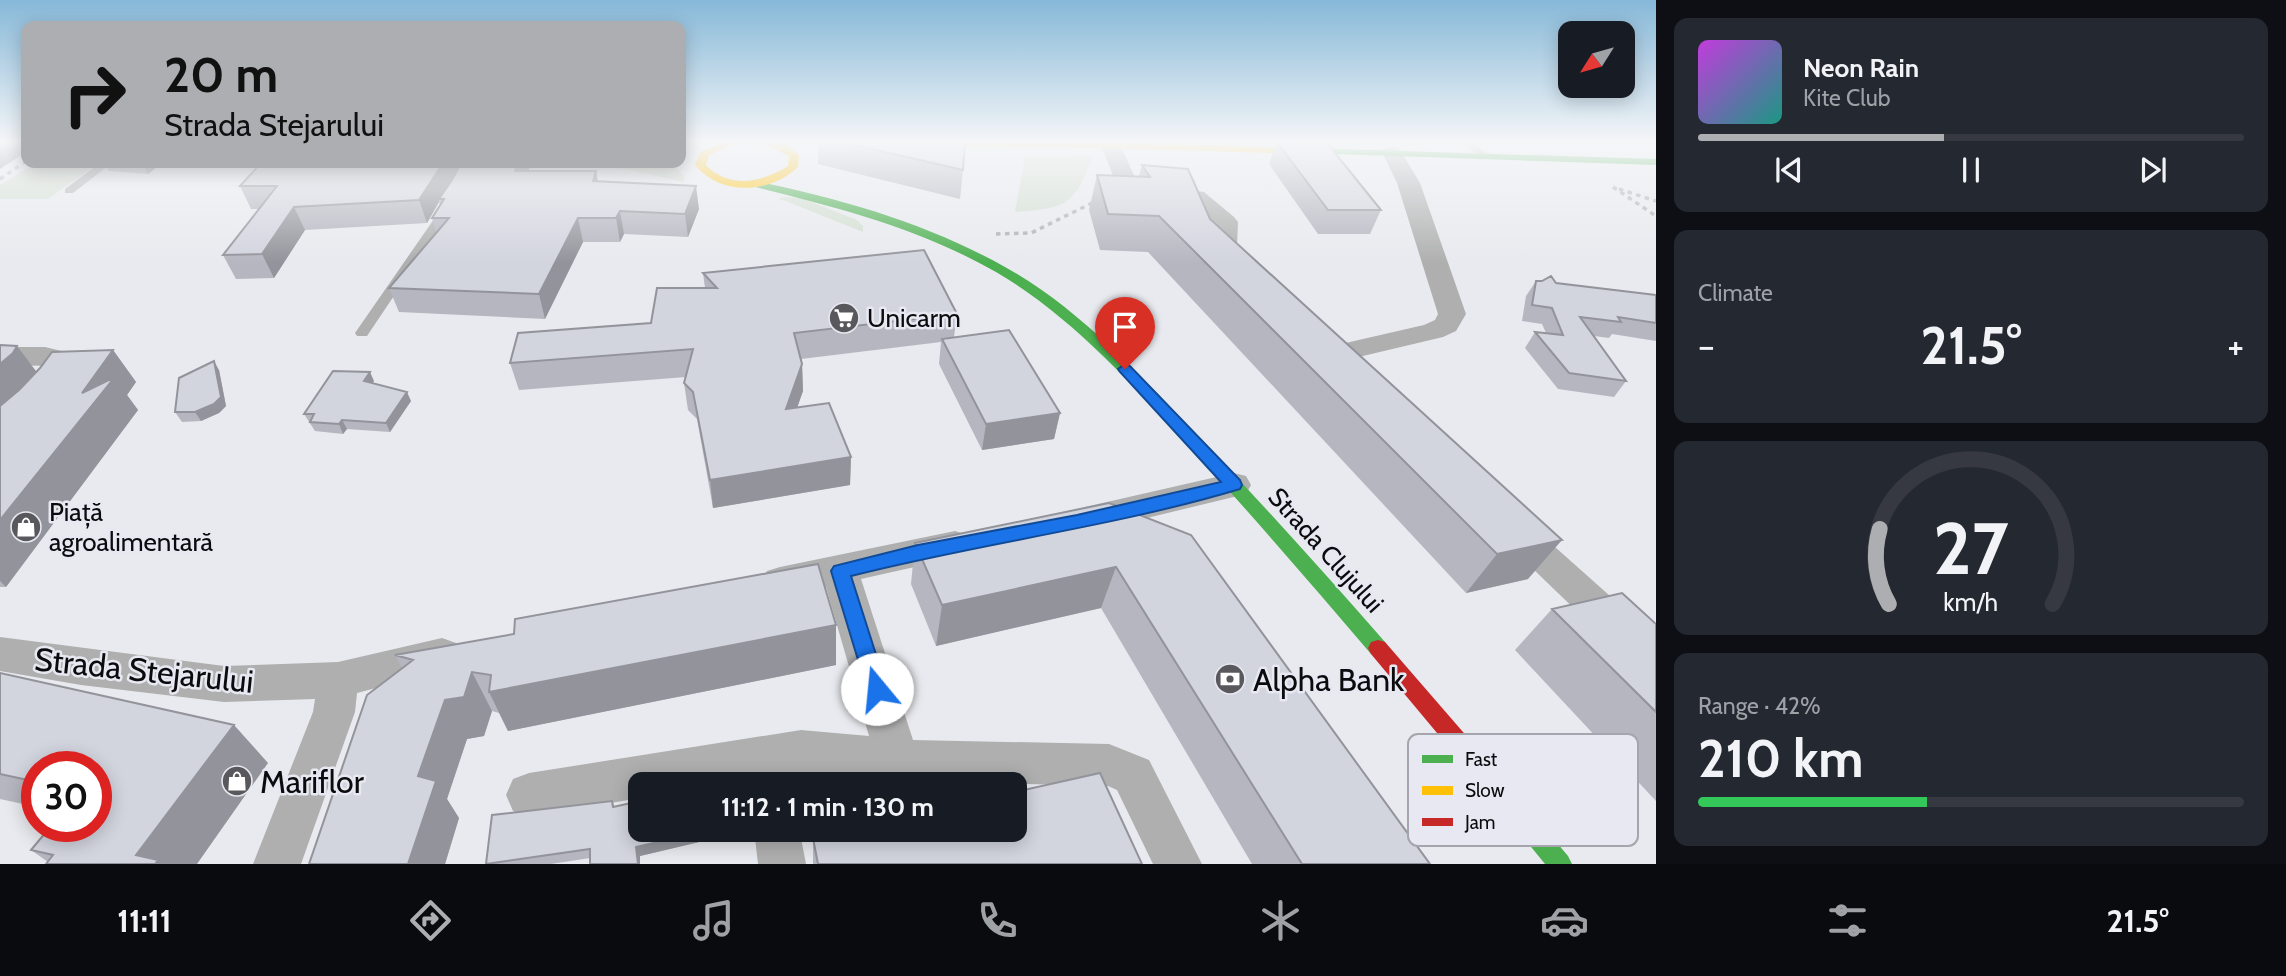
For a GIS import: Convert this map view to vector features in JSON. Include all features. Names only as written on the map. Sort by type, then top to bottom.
[{"type":"main road","name":"Strada Clujului","points":[[739,182],[791,191],[940,237],[1035,292],[1106,349],[1364,628],[1452,734]]},
{"type":"main road","name":"Strada Clujului","points":[[755,184],[762,182]]},
{"type":"main road","name":"Strada Clujului","points":[[821,182],[882,217]]},
{"type":"main road","name":"Strada Clujului","points":[[1545,846],[1560,864]]},
{"type":"street","points":[[1126,182],[1128,188],[1196,197],[1219,215],[1226,222],[1225,246],[1235,267],[1256,290]]},
{"type":"street","points":[[1355,384],[1316,348],[1433,331],[1446,325],[1452,314],[1445,285],[1424,236],[1410,182]]},
{"type":"street","points":[[0,356],[46,356],[68,361],[68,372],[54,390],[0,443]]},
{"type":"street","points":[[1051,526],[1234,485]]},
{"type":"street","points":[[1495,514],[1656,662]]},
{"type":"street","points":[[748,589],[985,539]]},
{"type":"street","points":[[840,571],[898,760]]},
{"type":"street","name":"Strada Stejarului","points":[[0,654],[81,667],[224,684],[338,680],[473,648]]},
{"type":"street","points":[[278,864],[334,712],[338,680]]},
{"type":"street","points":[[529,795],[796,767],[898,760],[1109,765],[1133,775],[1178,864]]},
{"type":"street","points":[[779,842],[782,864]]},
{"type":"lane","points":[[69,191],[81,182]]},
{"type":"lane","points":[[362,333],[451,201]]},
{"type":"path","points":[[940,237],[1031,233],[1088,207],[1114,182]]},
{"type":"path","points":[[1612,186],[1656,201]]},
{"type":"green space","points":[[4,182],[71,182],[48,199],[0,199],[0,185]]},
{"type":"green space","points":[[1020,182],[1081,182],[1074,195],[1058,206],[1015,212]]},
{"type":"green space","points":[[778,198],[801,198],[857,220],[863,226],[863,232]]},
{"type":"building","points":[[243,182],[430,182],[419,200],[294,207],[262,254],[223,255],[277,186],[240,186]]},
{"type":"building","points":[[450,182],[620,182],[696,186],[685,214],[620,211],[616,218],[578,218],[539,294],[389,288],[449,218],[432,218],[444,199],[439,199]]},
{"type":"building","points":[[1099,182],[1194,182],[1210,219],[1562,540],[1497,554],[1159,216],[1108,214]]},
{"type":"building","points":[[1307,182],[1359,182],[1381,210],[1328,210]]},
{"type":"building","points":[[924,250],[957,314],[794,333],[802,364],[786,409],[829,403],[851,457],[710,480],[693,392],[684,383],[693,349],[510,363],[518,333],[651,323],[657,288],[717,288],[703,273]]},
{"type":"building","points":[[1551,276],[1556,283],[1656,295],[1656,323],[1618,317],[1621,322],[1580,317],[1626,381],[1569,373],[1535,332],[1563,335],[1552,308],[1532,305],[1536,281]]},
{"type":"building","points":[[1009,330],[1060,413],[986,424],[942,339]]},
{"type":"building","points":[[0,345],[17,346],[0,364]]},
{"type":"building","points":[[113,350],[82,393],[115,377],[0,520],[0,406],[19,390],[52,352]]},
{"type":"building","points":[[214,361],[221,397],[214,404],[195,412],[175,412],[179,378]]},
{"type":"building","points":[[333,371],[370,372],[364,381],[407,392],[386,423],[342,420],[339,424],[310,422],[314,414],[304,414]]},
{"type":"building","points":[[1109,503],[1191,535],[1408,834],[1408,846],[1417,846],[1430,864],[1302,864],[1116,567],[942,605],[915,543]]},
{"type":"building","points":[[818,564],[836,625],[489,692],[491,675],[472,672],[464,697],[445,700],[418,776],[436,781],[408,864],[309,864],[367,695],[413,660],[395,655],[514,634],[515,619]]},
{"type":"building","points":[[1622,593],[1656,624],[1656,712],[1552,609]]},
{"type":"building","points":[[0,673],[234,725],[136,855],[158,860],[155,864],[46,864],[53,855],[31,850],[38,842],[112,842],[112,751],[21,751],[21,779],[0,774]]},
{"type":"building","points":[[1100,773],[1142,864],[818,864],[814,842],[1027,842],[1027,789]]},
{"type":"building","points":[[612,801],[613,807],[628,804],[628,842],[658,842],[636,847],[638,864],[590,864],[590,849],[486,864],[492,815]]},
{"type":"traffic: fast","points":[[755,184],[820,199],[914,228],[974,255],[1031,289],[1083,330],[1154,399],[1378,648]]},
{"type":"traffic: fast","points":[[1545,846],[1560,864]]},
{"type":"traffic: slow","points":[[725,182],[745,185],[760,182]]},
{"type":"traffic: jam","points":[[1378,648],[1451,734]]},
{"type":"place","name":"Unicarm","points":[[844,318]]},
{"type":"place","name":"Piață agroalimentară","points":[[26,527]]},
{"type":"place","name":"Alpha Bank","points":[[1230,679]]},
{"type":"place","name":"Mariflor","points":[[237,781]]},
{"type":"route","points":[[877,689],[840,571],[1234,485],[1125,369]]}]
